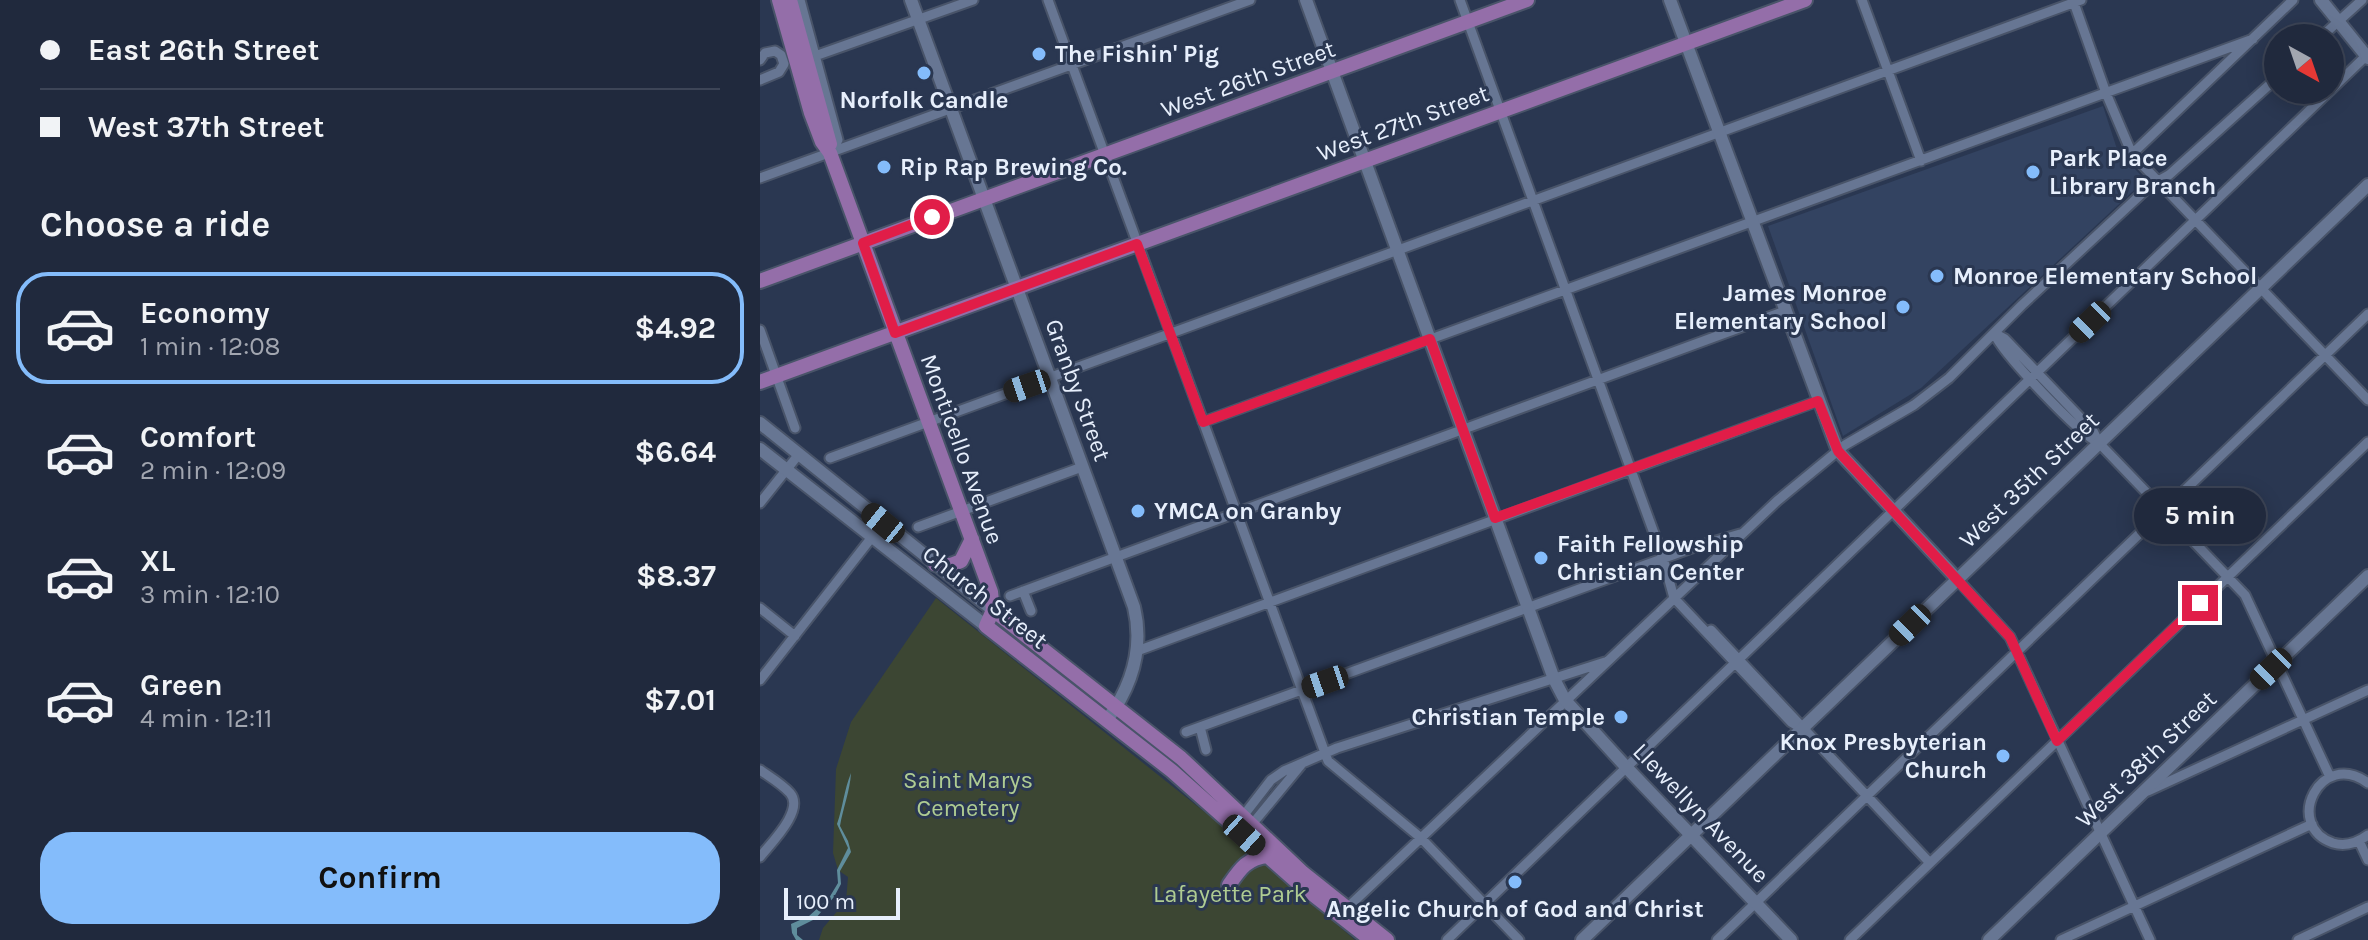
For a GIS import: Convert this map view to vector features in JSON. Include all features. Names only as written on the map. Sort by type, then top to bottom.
[{"type":"main road","name":"Monticello Avenue","points":[[779,0],[811,113],[822,142],[830,153],[972,539],[991,592],[993,610]]},
{"type":"main road","name":"Monticello Avenue","points":[[790,0],[830,139],[830,153]]},
{"type":"main road","name":"West 26th Street","points":[[760,281],[1527,0]]},
{"type":"main road","name":"West 27th Street","points":[[760,382],[1805,0]]},
{"type":"main road","points":[[935,564],[951,565],[961,561],[972,539]]},
{"type":"main road","points":[[986,626],[993,610]]},
{"type":"main road","name":"Church Street","points":[[993,610],[1117,706]]},
{"type":"main road","name":"Church Street","points":[[986,626],[1107,720]]},
{"type":"main road","points":[[1117,706],[1189,765],[1268,856],[1387,940]]},
{"type":"main road","points":[[1107,720],[1303,873],[1371,940]]},
{"type":"main road","points":[[1229,885],[1244,864],[1254,858],[1268,856]]},
{"type":"street","points":[[800,0],[838,140],[830,153]]},
{"type":"street","name":"Granby Street","points":[[911,0],[1134,607],[1137,651],[1129,682],[1107,720]]},
{"type":"street","points":[[815,56],[973,0]]},
{"type":"street","points":[[1048,0],[1324,753],[1335,769],[1421,838],[1519,940]]},
{"type":"street","points":[[760,178],[1250,0]]},
{"type":"street","name":"Llewellyn Avenue","points":[[1306,0],[1554,679],[1565,700],[1791,940]]},
{"type":"street","points":[[1460,0],[1663,558],[1671,567],[1677,596],[1737,662],[1796,718],[1930,863]]},
{"type":"street","points":[[1670,0],[1838,451],[2010,637],[2150,940]]},
{"type":"street","points":[[1862,0],[1921,161]]},
{"type":"street","points":[[2132,154],[2293,0]]},
{"type":"street","points":[[1447,940],[2367,56],[2321,0]]},
{"type":"street","points":[[2336,24],[2362,0]]},
{"type":"street","points":[[830,458],[2076,1],[2106,93],[2132,154],[2368,400]]},
{"type":"street","points":[[1203,422],[2253,39]]},
{"type":"street","points":[[760,60],[765,53],[775,51],[781,55],[784,64],[779,72],[760,80]]},
{"type":"street","points":[[1344,912],[1811,470],[1932,392],[2158,181],[2169,175],[2264,90]]},
{"type":"street","name":"West 35th Street","points":[[1582,940],[2368,185]]},
{"type":"street","points":[[1010,596],[1785,311]]},
{"type":"street","points":[[1717,940],[2368,314]]},
{"type":"street","points":[[760,330],[795,428]]},
{"type":"street","points":[[1994,333],[2005,339],[2034,376],[2093,431],[2099,443],[2248,601],[2330,777]]},
{"type":"street","points":[[1137,651],[1818,401]]},
{"type":"street","name":"Church Street","points":[[760,423],[993,610]]},
{"type":"street","points":[[1850,940],[2368,442]]},
{"type":"street","name":"Church Street","points":[[760,449],[986,626]]},
{"type":"street","points":[[760,503],[799,454]]},
{"type":"street","points":[[918,527],[1082,467]]},
{"type":"street","points":[[760,680],[883,523]]},
{"type":"street","points":[[1186,732],[1663,558],[1742,533]]},
{"type":"street","name":"West 38th Street","points":[[1989,940],[2366,578]]},
{"type":"street","points":[[1023,591],[1031,611]]},
{"type":"street","points":[[760,608],[795,636]]},
{"type":"street","points":[[1244,825],[1303,763],[1324,753],[1608,660]]},
{"type":"street","points":[[2141,794],[2368,690]]},
{"type":"street","points":[[1200,727],[1206,750]]},
{"type":"street","points":[[760,770],[790,793],[795,809],[760,857]]},
{"type":"street","points":[[2368,783],[2353,775],[2330,777],[2317,786],[2310,801],[2312,824],[2322,837],[2336,844],[2364,838],[2368,860]]},
{"type":"street","points":[[2061,940],[2312,824]]},
{"type":"street","points":[[2298,940],[2368,907]]},
{"type":"shaded area","name":"James Monroe Elementary School","points":[[2103,106],[2117,149],[2145,180],[1921,388],[1843,436],[1768,226]]},
{"type":"shaded area","points":[[851,773],[840,826],[851,852],[840,871],[841,884],[815,919],[797,928],[797,935],[803,940],[796,940],[791,924],[809,916],[829,898],[838,883],[837,870],[848,848],[837,824]]},
{"type":"green space","name":"Saint Marys Cemetery","points":[[936,598],[1221,825],[1355,940],[819,940],[823,928],[846,901],[848,877],[838,870],[833,853],[836,769],[851,722]]},
{"type":"place","name":"The Fishin' Pig","points":[[1039,54]]},
{"type":"place","name":"Norfolk Candle","points":[[924,73]]},
{"type":"place","name":"Rip Rap Brewing Co.","points":[[884,167]]},
{"type":"place","name":"Park Place Library Branch","points":[[2033,172]]},
{"type":"place","name":"Monroe Elementary School","points":[[1937,276]]},
{"type":"place","name":"James Monroe Elementary School","points":[[1903,307]]},
{"type":"place","name":"YMCA on Granby","points":[[1138,511]]},
{"type":"place","name":"Faith Fellowship Christian Center","points":[[1541,558]]},
{"type":"place","name":"Christian Temple","points":[[1621,717]]},
{"type":"place","name":"Knox Presbyterian Church","points":[[2003,756]]},
{"type":"place","name":"Angelic Church of God and Christ","points":[[1515,882]]},
{"type":"route","points":[[932,217],[863,243],[895,333],[1137,244],[1203,422],[1430,339],[1495,518],[1818,401],[1838,451],[2010,637],[2057,741],[2200,603]]},
{"type":"park label","name":"Lafayette Park","points":[[1230,894]]}]
